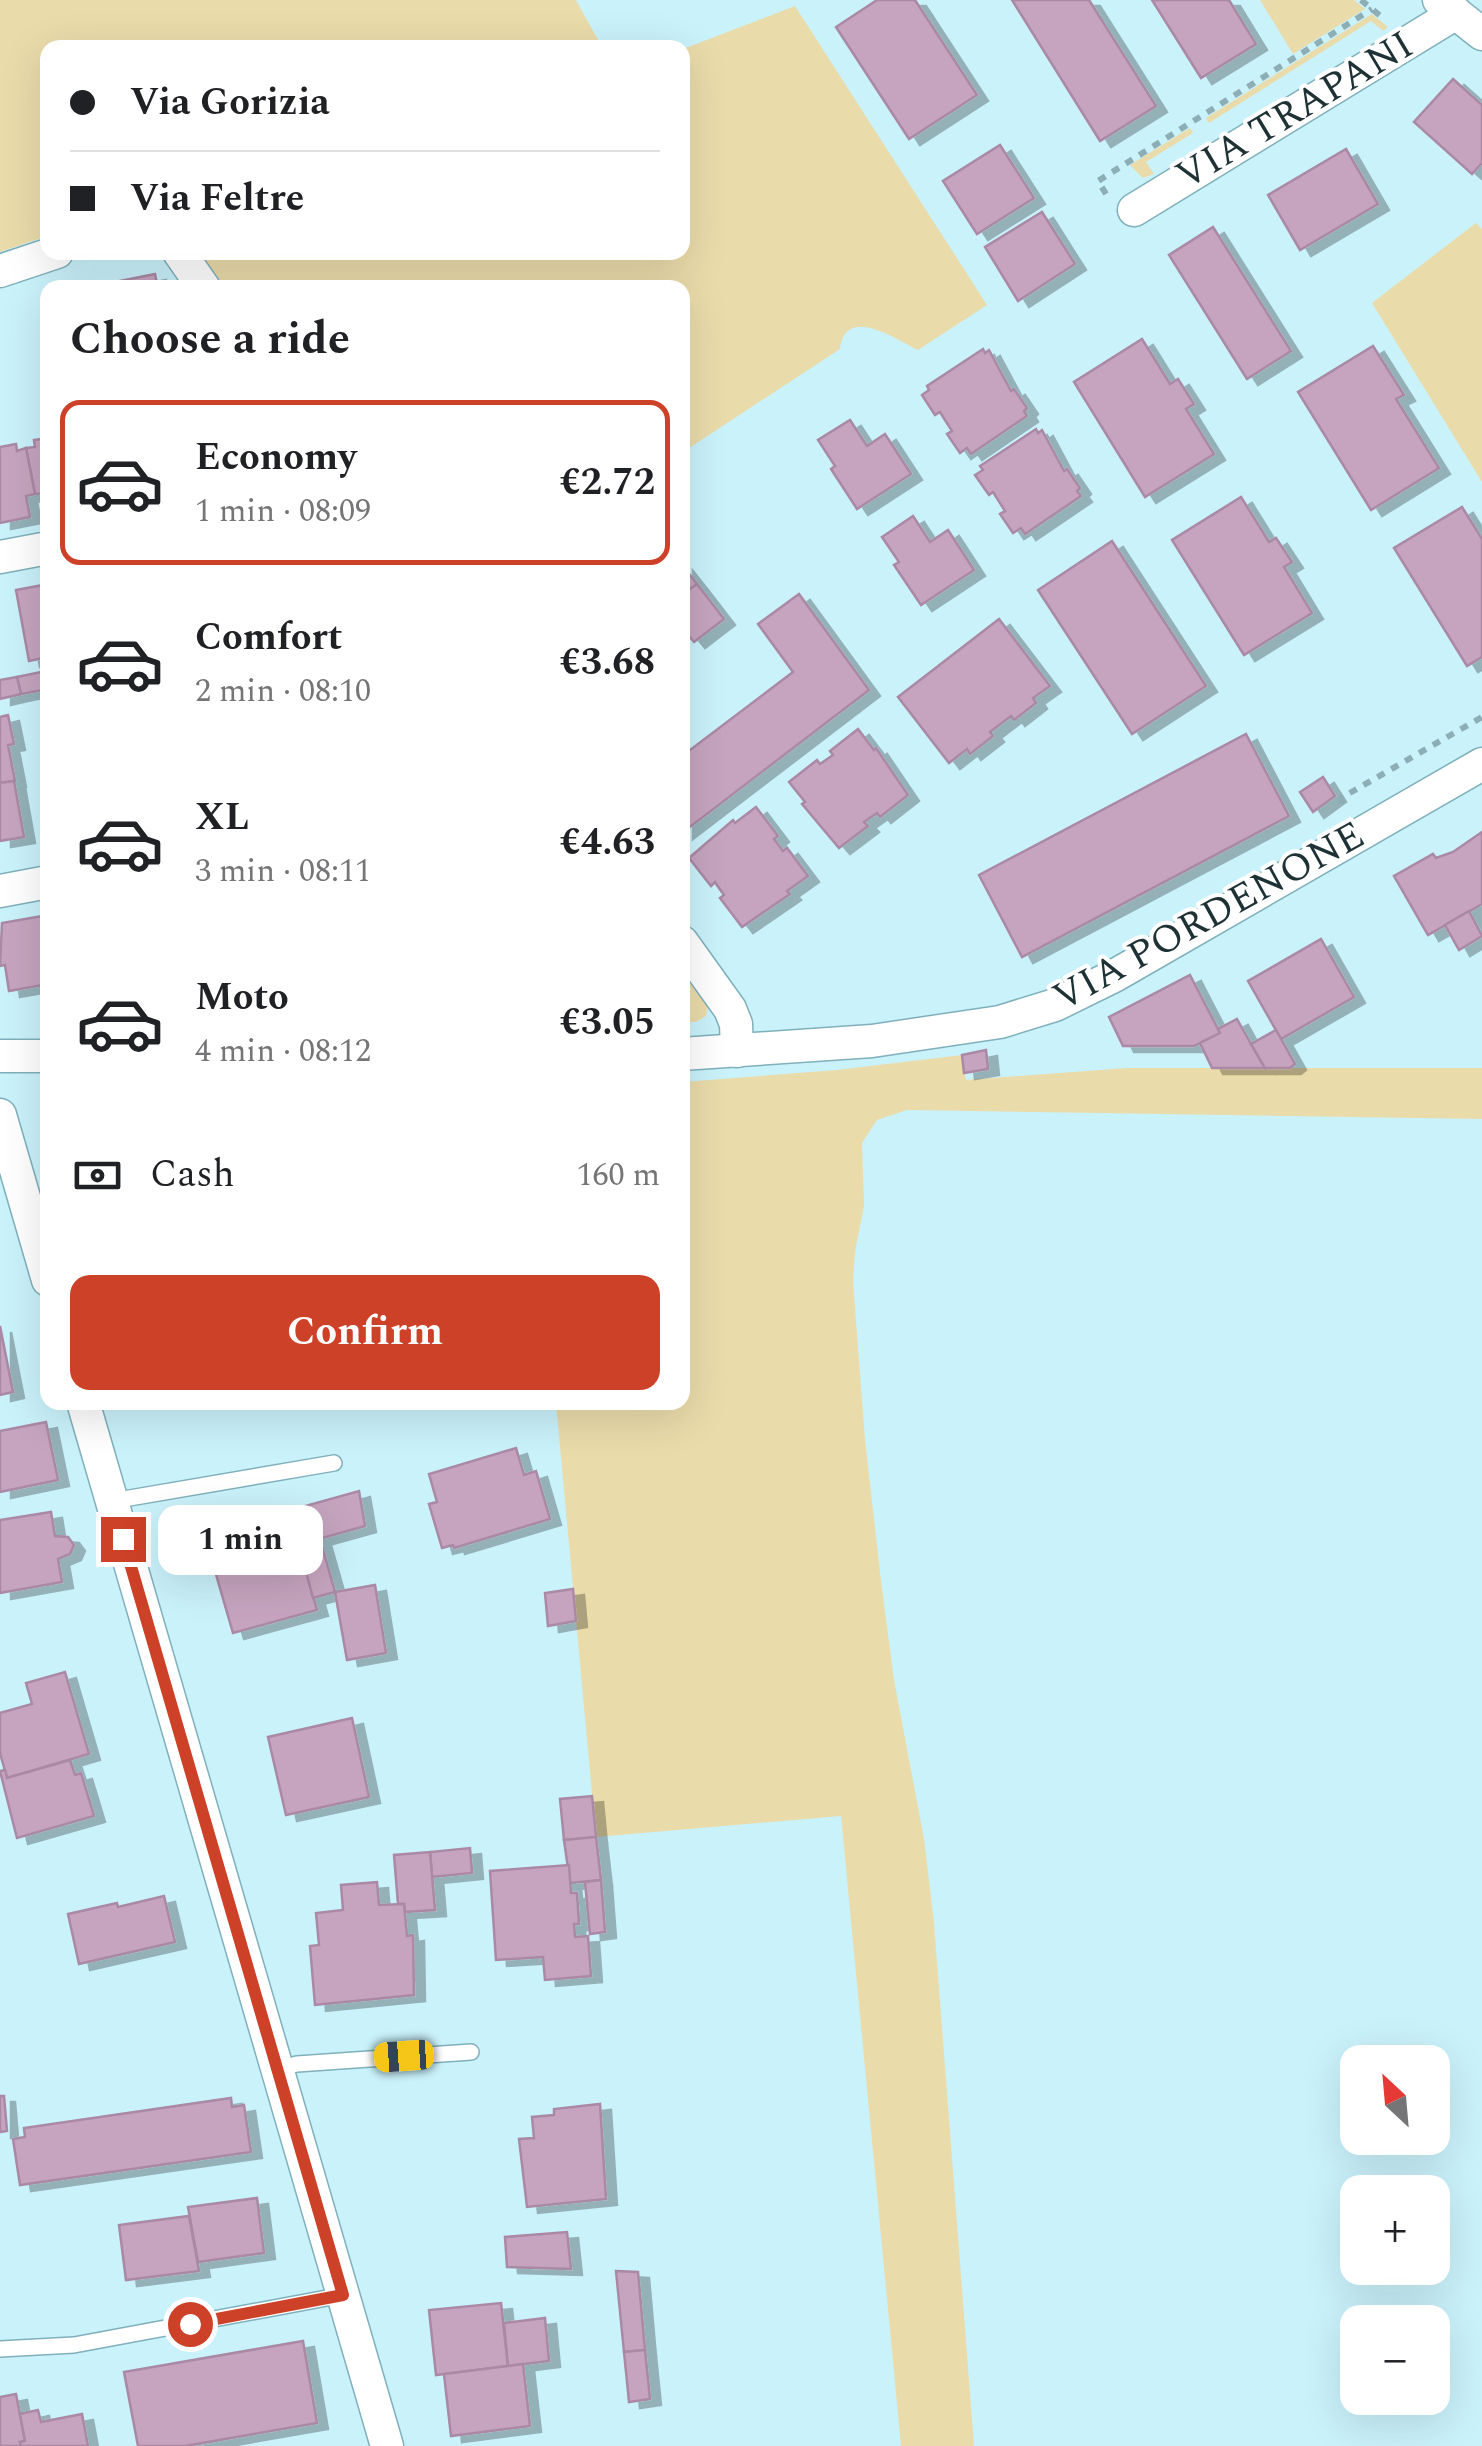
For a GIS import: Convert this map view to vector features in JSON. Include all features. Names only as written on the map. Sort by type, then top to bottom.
[{"type":"street","points":[[1447,7],[1482,34]]},
{"type":"street","name":"VIA TRAPANI","points":[[1134,210],[1447,7]]},
{"type":"street","points":[[0,271],[40,258]]},
{"type":"street","points":[[0,558],[40,550]]},
{"type":"street","name":"VIA PORDENONE","points":[[690,1054],[917,1035],[1000,1022],[1055,1005],[1114,976],[1482,764]]},
{"type":"street","points":[[0,891],[40,884]]},
{"type":"street","points":[[690,953],[730,1008],[735,1019],[737,1051]]},
{"type":"street","points":[[0,1056],[40,1056]]},
{"type":"street","points":[[0,1115],[40,1252]]},
{"type":"street","points":[[85,1410],[387,2446]]},
{"type":"lane","points":[[112,1501],[334,1463]]},
{"type":"lane","points":[[277,2069],[297,2064],[471,2052]]},
{"type":"lane","points":[[0,2349],[74,2345],[343,2295]]},
{"type":"path","points":[[1342,810],[1341,798],[1482,717]]},
{"type":"shaded area","points":[[0,0],[576,0],[598,40],[40,40],[40,238],[0,252]]},
{"type":"shaded area","points":[[1260,0],[1354,0],[1365,9],[1293,54]]},
{"type":"shaded area","points":[[795,6],[987,305],[918,350],[873,328],[851,329],[840,349],[690,447],[690,280],[220,280],[205,260],[690,260],[690,46]]},
{"type":"shaded area","points":[[1372,14],[1388,27],[1383,31],[1371,21],[1209,123],[1206,118]]},
{"type":"shaded area","points":[[1190,128],[1193,133],[1146,162],[1154,174],[1143,178],[1130,165]]},
{"type":"shaded area","points":[[1476,223],[1482,229],[1482,482],[1372,303]]},
{"type":"shaded area","points":[[690,978],[708,1004],[706,1016],[690,1022]]},
{"type":"shaded area","points":[[962,1055],[966,1080],[1127,1068],[1482,1068],[1482,1119],[907,1110],[877,1120],[862,1143],[864,1206],[853,1281],[865,1440],[894,1680],[924,1839],[934,1923],[974,2446],[901,2446],[841,1816],[596,1837],[557,1410],[690,1410],[690,1081]]},
{"type":"building","points":[[877,0],[915,0],[977,95],[909,139],[836,27]]},
{"type":"building","points":[[1012,0],[1089,0],[1156,106],[1100,141]]},
{"type":"building","points":[[1152,0],[1229,0],[1256,44],[1201,78]]},
{"type":"building","points":[[1453,79],[1482,105],[1482,163],[1472,174],[1414,122]]},
{"type":"building","points":[[1000,145],[1034,198],[977,234],[943,181]]},
{"type":"building","points":[[1346,149],[1378,204],[1300,250],[1268,195]]},
{"type":"building","points":[[1042,212],[1075,264],[1018,301],[985,247]]},
{"type":"building","points":[[1213,227],[1291,351],[1247,379],[1169,255]]},
{"type":"building","points":[[155,274],[156,280],[125,280]]},
{"type":"building","points":[[1142,339],[1170,384],[1178,379],[1194,404],[1186,409],[1214,454],[1145,497],[1074,382]]},
{"type":"building","points":[[1373,346],[1404,395],[1396,399],[1439,468],[1371,510],[1298,392]]},
{"type":"building","points":[[983,349],[985,353],[989,350],[1011,391],[1014,389],[1027,408],[1027,416],[971,454],[967,448],[960,453],[947,434],[952,431],[940,412],[935,415],[922,395],[929,390],[927,386]]},
{"type":"building","points":[[850,420],[867,446],[885,434],[911,474],[857,509],[818,440]]},
{"type":"building","points":[[1036,429],[1038,433],[1042,430],[1064,471],[1067,469],[1080,488],[1077,491],[1081,496],[1025,534],[1021,528],[1013,533],[1000,514],[1005,511],[993,492],[989,495],[975,475],[983,470],[980,466]]},
{"type":"building","points":[[40,439],[40,493],[35,494],[26,448],[35,447],[34,440]]},
{"type":"building","points":[[16,444],[17,451],[26,448],[35,494],[26,496],[30,517],[0,523],[0,447]]},
{"type":"building","points":[[1241,497],[1269,542],[1276,538],[1292,562],[1284,567],[1312,613],[1244,655],[1172,540]]},
{"type":"building","points":[[1462,507],[1482,539],[1482,657],[1467,666],[1394,548]]},
{"type":"building","points":[[913,516],[930,542],[948,530],[974,570],[921,605],[894,565],[899,562],[882,537]]},
{"type":"building","points":[[1112,541],[1206,686],[1132,734],[1038,590]]},
{"type":"building","points":[[697,584],[724,619],[694,642],[690,637],[690,589]]},
{"type":"building","points":[[40,586],[40,659],[29,661],[16,590]]},
{"type":"building","points":[[799,594],[869,690],[690,827],[690,750],[793,672],[758,624]]},
{"type":"building","points":[[999,619],[1050,686],[1033,698],[1036,703],[990,732],[993,736],[970,754],[967,749],[949,763],[898,697]]},
{"type":"building","points":[[40,672],[40,690],[21,694],[17,677]]},
{"type":"building","points":[[17,677],[21,694],[0,699],[0,680]]},
{"type":"building","points":[[8,715],[14,744],[8,745],[15,781],[0,783],[0,717]]},
{"type":"building","points":[[858,729],[908,795],[880,817],[877,813],[864,822],[868,826],[839,848],[789,782],[817,760],[820,764],[833,755],[830,751]]},
{"type":"building","points":[[1246,734],[1289,816],[1022,957],[979,875]]},
{"type":"building","points":[[1323,777],[1335,796],[1313,812],[1300,792]]},
{"type":"building","points":[[14,781],[24,837],[0,841],[0,783]]},
{"type":"building","points":[[756,807],[778,836],[774,839],[783,851],[787,848],[808,876],[787,891],[790,894],[742,927],[720,898],[724,895],[715,882],[711,886],[690,859],[733,820],[735,823]]},
{"type":"building","points":[[1482,832],[1482,904],[1428,935],[1394,876],[1433,854],[1436,858],[1453,852]]},
{"type":"building","points":[[1469,911],[1482,936],[1459,950],[1445,925]]},
{"type":"building","points":[[40,916],[40,985],[9,991],[5,965],[0,966],[2,923]]},
{"type":"building","points":[[1321,939],[1354,997],[1281,1039],[1248,981]]},
{"type":"building","points":[[1190,975],[1220,1033],[1194,1046],[1123,1046],[1109,1017]]},
{"type":"building","points":[[1237,1019],[1265,1068],[1212,1068],[1200,1043]]},
{"type":"building","points":[[1276,1030],[1295,1064],[1290,1068],[1265,1068],[1251,1044]]},
{"type":"building","points":[[986,1050],[988,1069],[964,1073],[962,1055]]},
{"type":"building","points":[[0,1326],[13,1392],[0,1395]]},
{"type":"building","points":[[46,1422],[58,1480],[0,1492],[0,1431]]},
{"type":"building","points":[[516,1448],[524,1475],[536,1471],[550,1519],[454,1548],[442,1548],[429,1504],[437,1502],[429,1474]]},
{"type":"building","points":[[359,1491],[365,1526],[308,1542],[298,1508]]},
{"type":"building","points":[[288,1509],[317,1610],[233,1633],[204,1533]]},
{"type":"building","points":[[51,1512],[55,1536],[68,1537],[74,1545],[70,1554],[58,1559],[62,1582],[0,1593],[0,1520]]},
{"type":"building","points":[[320,1539],[335,1592],[313,1598],[299,1545]]},
{"type":"building","points":[[375,1585],[386,1653],[347,1660],[335,1592]]},
{"type":"building","points":[[573,1589],[576,1621],[548,1626],[545,1593]]},
{"type":"building","points":[[65,1672],[89,1754],[7,1778],[0,1753],[0,1713],[32,1704],[26,1683]]},
{"type":"building","points":[[352,1718],[369,1797],[286,1815],[268,1737]]},
{"type":"building","points":[[70,1760],[75,1775],[81,1773],[94,1816],[17,1838],[0,1771],[5,1770],[7,1778]]},
{"type":"building","points":[[592,1796],[596,1837],[564,1840],[560,1799]]},
{"type":"building","points":[[596,1837],[601,1880],[570,1883],[564,1840]]},
{"type":"building","points":[[470,1848],[472,1873],[432,1877],[430,1852]]},
{"type":"building","points":[[430,1852],[435,1910],[405,1912],[404,1904],[398,1904],[394,1855]]},
{"type":"building","points":[[569,1865],[571,1893],[577,1893],[579,1924],[574,1924],[575,1937],[588,1936],[591,1976],[545,1980],[543,1957],[496,1960],[490,1871]]},
{"type":"building","points":[[601,1880],[605,1932],[590,1934],[585,1882]]},
{"type":"building","points":[[377,1882],[379,1905],[404,1904],[407,1936],[413,1935],[414,1995],[315,2005],[310,1946],[319,1945],[316,1913],[343,1910],[341,1885]]},
{"type":"building","points":[[164,1896],[175,1942],[79,1964],[68,1914]]},
{"type":"building","points":[[0,2096],[4,2096],[7,2131],[0,2132]]},
{"type":"building","points":[[231,2098],[232,2107],[244,2105],[251,2152],[20,2185],[13,2139],[25,2137],[24,2128]]},
{"type":"building","points":[[600,2104],[606,2199],[527,2207],[519,2139],[534,2138],[532,2117],[554,2115],[554,2109]]},
{"type":"building","points":[[257,2198],[264,2253],[198,2262],[188,2207]]},
{"type":"building","points":[[189,2216],[199,2271],[126,2280],[119,2225]]},
{"type":"building","points":[[567,2232],[571,2269],[507,2267],[505,2237]]},
{"type":"building","points":[[616,2271],[638,2272],[645,2350],[624,2352]]},
{"type":"building","points":[[501,2303],[508,2366],[436,2375],[429,2310]]},
{"type":"building","points":[[545,2318],[549,2361],[508,2366],[504,2323]]},
{"type":"building","points":[[303,2341],[317,2423],[185,2446],[138,2446],[124,2372]]},
{"type":"building","points":[[645,2350],[650,2399],[629,2402],[624,2352]]},
{"type":"building","points":[[523,2364],[530,2426],[451,2436],[444,2374]]},
{"type":"building","points":[[16,2394],[25,2441],[20,2442],[21,2446],[0,2446],[0,2397]]},
{"type":"building","points":[[38,2410],[41,2422],[82,2414],[88,2446],[21,2446],[20,2442],[25,2441],[20,2414]]},
{"type":"route","points":[[123,1539],[343,2295],[190,2324]]}]
